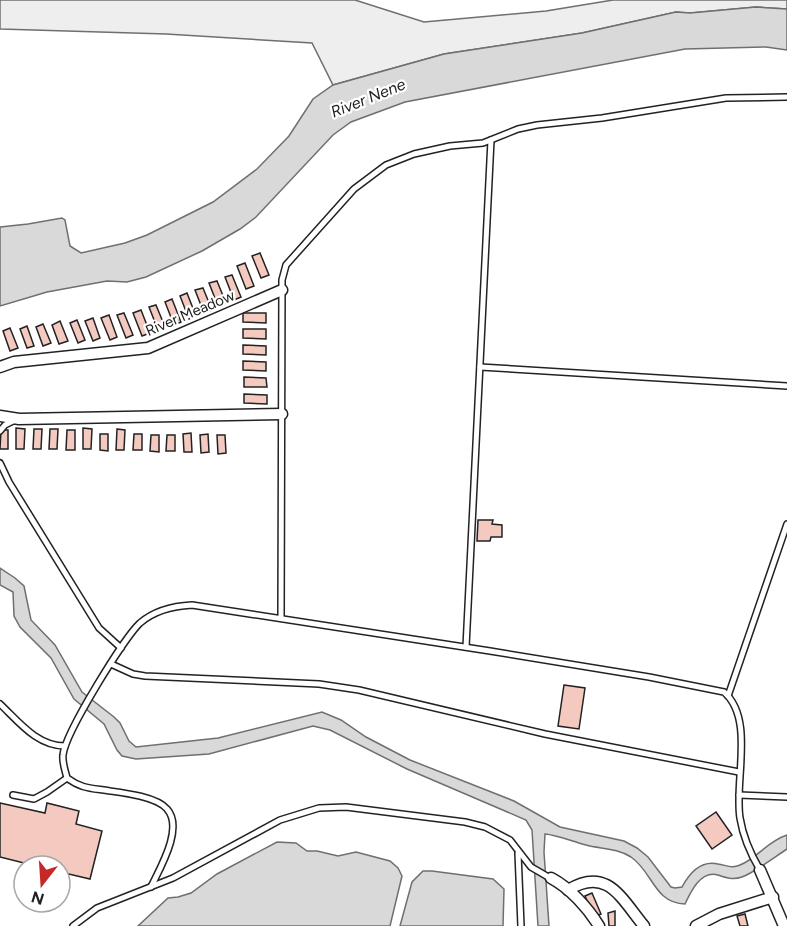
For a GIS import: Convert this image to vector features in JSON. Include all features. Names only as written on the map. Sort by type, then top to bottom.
[{"type":"street","name":"River Meadow","points":[[0,367],[14,362],[148,348],[282,290]]},
{"type":"street","points":[[0,416],[19,419],[282,414]]},
{"type":"street","points":[[760,870],[784,926]]},
{"type":"street","points":[[551,878],[562,884],[594,917],[599,926]]},
{"type":"street","points":[[568,890],[581,882],[601,881],[615,892],[644,926]]},
{"type":"street","points":[[696,926],[719,914],[773,897]]},
{"type":"lane","points":[[281,618],[282,280],[286,265],[296,252],[354,189],[375,172],[399,160],[431,149],[483,143],[518,129],[726,98],[787,96]]},
{"type":"lane","points":[[466,647],[491,140]]},
{"type":"lane","points":[[480,368],[787,386]]},
{"type":"lane","points":[[0,431],[5,425],[19,419]]},
{"type":"lane","points":[[0,463],[9,482],[99,628],[120,648]]},
{"type":"lane","points":[[728,696],[787,524]]},
{"type":"lane","points":[[151,887],[166,855],[173,832],[171,816],[166,807],[148,798],[80,787],[67,777],[62,757],[71,731],[120,648],[139,623],[153,614],[192,604],[713,689],[728,696],[732,699],[740,718],[739,817],[747,847],[760,870]]},
{"type":"lane","points":[[111,664],[133,674],[145,676],[319,684],[359,690],[545,734],[739,772]]},
{"type":"lane","points":[[0,704],[38,739],[54,746],[65,746]]},
{"type":"lane","points":[[13,795],[34,799],[67,777]]},
{"type":"lane","points":[[739,795],[787,797]]},
{"type":"lane","points":[[73,926],[97,908],[173,878],[280,820],[319,808],[346,807],[465,822],[501,834],[510,840],[531,867],[551,878]]},
{"type":"lane","points":[[518,853],[521,926]]},
{"type":"shaded area","points":[[0,0],[355,0],[424,22],[546,11],[613,0],[787,0],[787,9],[756,7],[690,13],[676,12],[582,33],[444,54],[333,85],[312,43],[166,34],[0,29]]},
{"type":"water","name":"River Nene","points":[[756,7],[787,9],[787,50],[766,47],[685,49],[405,102],[351,122],[333,135],[256,217],[202,251],[146,277],[127,282],[107,281],[47,292],[0,306],[0,227],[62,218],[65,220],[70,246],[81,253],[125,243],[147,235],[213,202],[257,169],[289,136],[313,99],[333,85],[444,54],[582,33],[676,12],[690,13]]},
{"type":"water","points":[[0,568],[24,586],[31,620],[55,645],[82,692],[120,723],[129,741],[136,747],[218,738],[322,712],[341,720],[366,737],[410,760],[514,801],[560,827],[624,841],[648,857],[671,887],[682,887],[696,869],[706,864],[732,867],[740,865],[787,835],[787,849],[742,877],[727,878],[712,874],[707,876],[697,883],[685,904],[675,902],[660,893],[638,863],[626,854],[545,834],[549,926],[538,926],[532,830],[526,820],[407,769],[330,730],[313,726],[209,754],[136,759],[122,756],[104,724],[74,699],[51,658],[20,627],[14,616],[13,592],[0,585]]},
{"type":"water","points":[[277,842],[296,843],[307,851],[338,856],[356,852],[390,861],[398,868],[402,876],[390,926],[138,926],[168,898],[191,893],[217,874]]},
{"type":"water","points":[[423,871],[493,879],[504,889],[503,926],[400,926],[412,882]]},
{"type":"building","points":[[260,253],[269,275],[261,278],[252,256]]},
{"type":"building","points":[[245,263],[254,286],[246,289],[237,266]]},
{"type":"building","points":[[232,275],[241,297],[234,300],[225,277]]},
{"type":"building","points":[[217,281],[226,303],[218,306],[209,283]]},
{"type":"building","points":[[203,288],[212,310],[204,313],[195,290]]},
{"type":"building","points":[[187,293],[196,316],[189,319],[180,296]]},
{"type":"building","points":[[172,299],[181,322],[174,325],[165,302]]},
{"type":"building","points":[[156,305],[165,327],[158,330],[149,307]]},
{"type":"building","points":[[141,310],[150,333],[142,336],[133,313]]},
{"type":"building","points":[[124,313],[133,335],[126,338],[117,315]]},
{"type":"building","points":[[243,313],[266,313],[266,323],[243,322]]},
{"type":"building","points":[[109,315],[117,337],[110,340],[101,318]]},
{"type":"building","points":[[93,318],[100,338],[93,341],[85,321]]},
{"type":"building","points":[[77,320],[85,340],[78,343],[70,323]]},
{"type":"building","points":[[60,321],[68,341],[59,344],[52,325]]},
{"type":"building","points":[[43,324],[51,343],[43,346],[36,327]]},
{"type":"building","points":[[27,326],[34,346],[27,348],[20,329]]},
{"type":"building","points":[[10,328],[18,348],[10,351],[3,331]]},
{"type":"building","points":[[243,329],[266,329],[266,339],[243,338]]},
{"type":"building","points":[[243,345],[266,346],[266,355],[243,354]]},
{"type":"building","points":[[243,361],[266,362],[266,371],[243,370]]},
{"type":"building","points":[[244,377],[266,378],[267,387],[244,387]]},
{"type":"building","points":[[244,394],[267,395],[267,404],[244,403]]},
{"type":"building","points":[[16,428],[25,429],[24,449],[16,449]]},
{"type":"building","points":[[83,428],[92,429],[91,449],[83,449]]},
{"type":"building","points":[[34,429],[42,429],[41,449],[33,449]]},
{"type":"building","points":[[50,429],[58,429],[57,449],[49,449]]},
{"type":"building","points":[[117,429],[125,430],[124,450],[116,450]]},
{"type":"building","points":[[1,430],[8,430],[8,449],[0,449]]},
{"type":"building","points":[[67,430],[75,430],[75,450],[66,450]]},
{"type":"building","points":[[191,433],[192,452],[184,452],[183,434]]},
{"type":"building","points":[[100,434],[108,434],[108,451],[100,450]]},
{"type":"building","points":[[134,434],[142,434],[142,450],[133,450]]},
{"type":"building","points":[[208,434],[209,452],[201,453],[200,435]]},
{"type":"building","points":[[151,435],[159,435],[159,452],[150,451]]},
{"type":"building","points":[[167,435],[175,435],[175,451],[166,451]]},
{"type":"building","points":[[217,435],[225,435],[226,453],[218,454]]},
{"type":"building","points":[[478,520],[493,520],[492,524],[502,525],[502,537],[491,537],[490,541],[477,541]]},
{"type":"building","points":[[564,685],[585,688],[579,729],[558,726]]},
{"type":"building","points":[[0,803],[45,813],[47,803],[79,811],[76,824],[102,831],[90,879],[72,875],[72,854],[12,854],[12,860],[0,857]]},
{"type":"building","points":[[716,812],[732,835],[712,849],[696,826]]},
{"type":"building","points":[[592,893],[601,914],[594,917],[585,896]]},
{"type":"building","points":[[615,911],[615,926],[609,926],[608,913]]},
{"type":"building","points":[[745,914],[748,926],[740,926],[737,916]]}]
